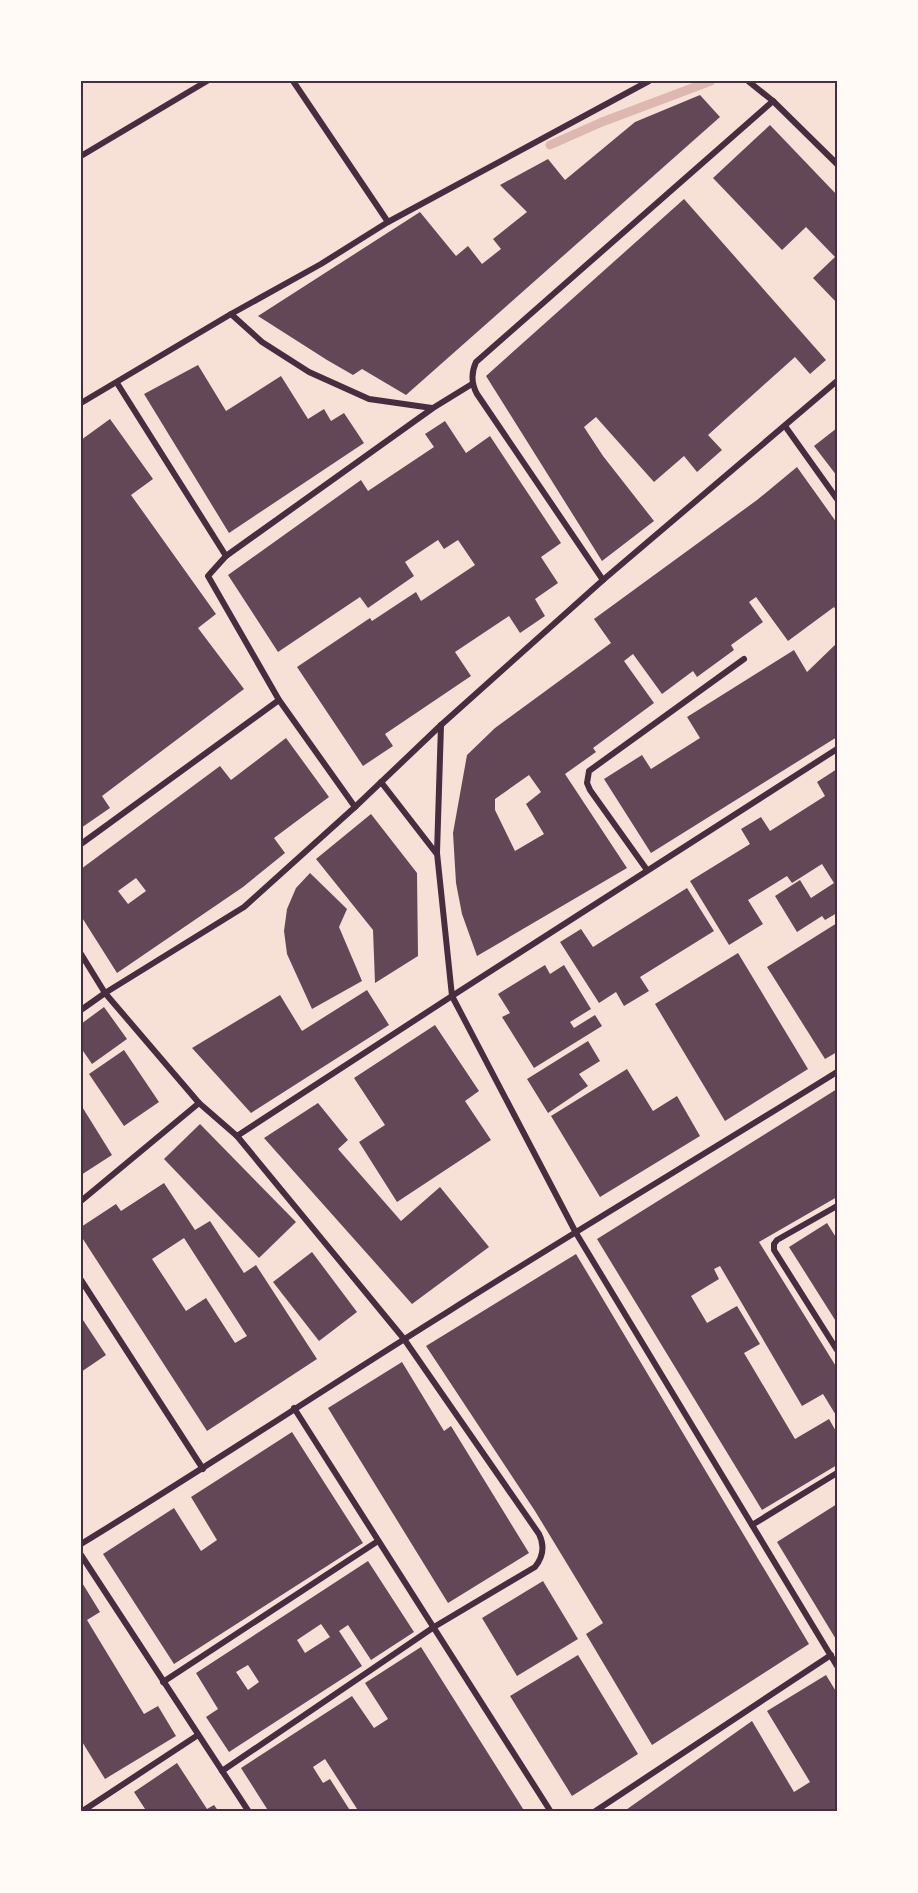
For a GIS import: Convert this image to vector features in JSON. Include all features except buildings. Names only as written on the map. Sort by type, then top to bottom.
[{"type":"street","points":[[81,156],[207,81]]},
{"type":"street","points":[[293,81],[388,222]]},
{"type":"street","points":[[81,403],[231,314],[321,264],[388,222],[649,81]]},
{"type":"street","points":[[748,81],[773,101],[837,164]]},
{"type":"street","points":[[603,580],[477,394],[472,384],[472,371],[476,362],[773,101]]},
{"type":"street","points":[[231,314],[262,342],[309,372],[369,399],[433,408]]},
{"type":"street","points":[[81,1010],[244,907],[355,807],[441,725],[603,580],[837,381]]},
{"type":"street","points":[[117,383],[226,556]]},
{"type":"street","points":[[355,807],[279,700],[208,576],[226,556],[433,408],[472,384]]},
{"type":"street","points":[[785,426],[837,499]]},
{"type":"street","points":[[647,870],[589,787],[587,777],[589,771],[744,659]]},
{"type":"street","points":[[81,844],[279,700]]},
{"type":"street","points":[[441,725],[437,853],[452,996],[576,1233],[837,1666]]},
{"type":"street","points":[[237,1136],[837,749]]},
{"type":"street","points":[[381,782],[437,853]]},
{"type":"street","points":[[81,954],[105,993],[199,1103],[237,1136],[404,1339],[539,1534],[543,1547],[540,1561],[535,1568],[434,1627],[222,1771]]},
{"type":"street","points":[[81,1544],[203,1469],[294,1408],[404,1339],[837,1072]]},
{"type":"street","points":[[81,1201],[199,1103]]},
{"type":"street","points":[[837,1206],[777,1240],[774,1250],[837,1350]]},
{"type":"street","points":[[81,1280],[203,1469]]},
{"type":"street","points":[[294,1408],[551,1812]]},
{"type":"street","points":[[752,1525],[837,1473]]},
{"type":"street","points":[[163,1682],[378,1541]]},
{"type":"street","points":[[81,1555],[249,1812]]},
{"type":"street","points":[[594,1812],[831,1655]]},
{"type":"street","points":[[81,1812],[198,1735]]},
{"type":"waterway","points":[[550,145],[602,122],[711,81]]}]
